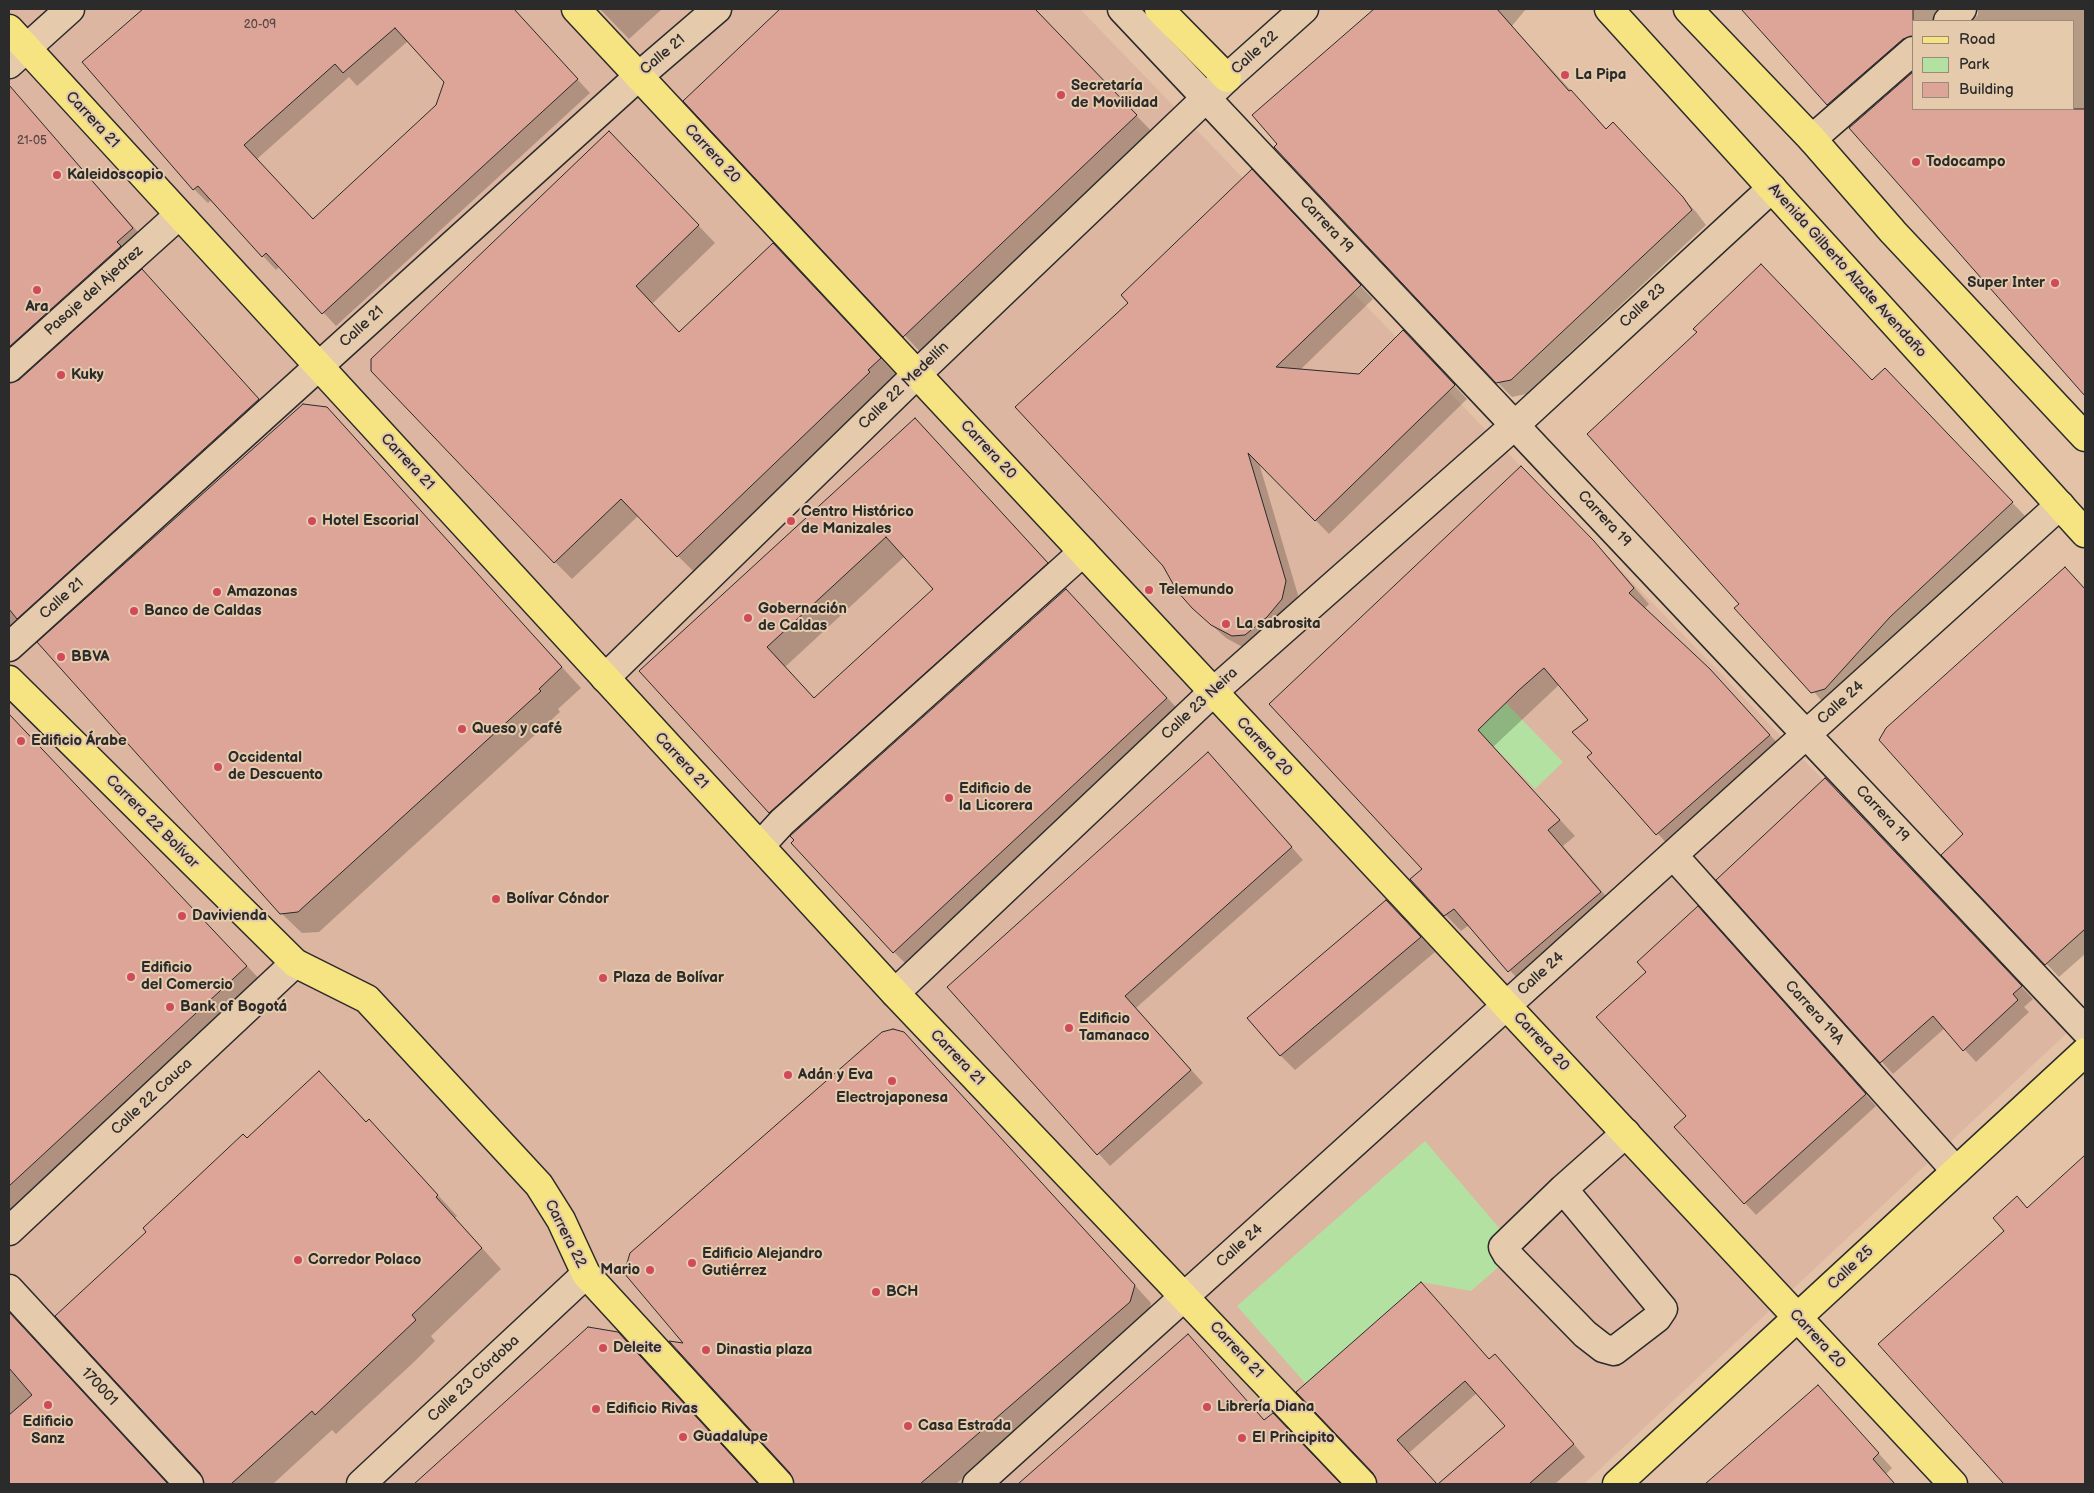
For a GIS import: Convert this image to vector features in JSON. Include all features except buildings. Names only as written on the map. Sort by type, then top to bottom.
[{"type":"main road","name":"Carrera 20","points":[[576,9],[1953,1484]]},
{"type":"main road","points":[[1159,9],[1227,78]]},
{"type":"main road","name":"Avenida Gilberto Alzate Avendaño","points":[[1609,9],[2085,533]]},
{"type":"main road","points":[[1688,9],[1812,139],[1893,232],[2085,437]]},
{"type":"main road","name":"Carrera 21","points":[[15,47],[179,215],[895,993],[1362,1484]]},
{"type":"main road","name":"Carrera 22 Bolívar","points":[[9,680],[295,963]]},
{"type":"main road","name":"Carrera 22","points":[[295,963],[367,999],[539,1185],[561,1220],[586,1274],[779,1484]]},
{"type":"main road","name":"Calle 25","points":[[1617,1484],[2085,1052]]},
{"type":"street","points":[[15,47],[70,9]]},
{"type":"street","name":"Calle 21","points":[[9,647],[639,76],[718,9]]},
{"type":"street","name":"Carrera 19","points":[[1122,9],[2085,1030]]},
{"type":"street","name":"Calle 22","points":[[1207,99],[1227,78],[1304,9]]},
{"type":"street","points":[[1949,20],[1962,9]]},
{"type":"street","points":[[1812,139],[1912,53]]},
{"type":"street","name":"Calle 22 Medellín","points":[[605,678],[917,374],[1207,99]]},
{"type":"street","name":"Calle 23","points":[[1515,425],[1772,188]]},
{"type":"street","name":"Pasaje del Ajedrez","points":[[9,368],[179,215]]},
{"type":"street","name":"Calle 23 Neira","points":[[895,993],[1213,692],[1515,425]]},
{"type":"street","name":"Calle 24","points":[[977,1484],[2060,505]]},
{"type":"street","points":[[760,846],[782,822],[1083,552]]},
{"type":"street","name":"Carrera 19A","points":[[1673,855],[1956,1171]]},
{"type":"street","name":"Calle 22 Cauca","points":[[9,1231],[295,963]]},
{"type":"street","points":[[1563,1189],[1663,1309],[1657,1318],[1614,1351],[1603,1348],[1585,1334],[1503,1250],[1503,1247],[1563,1189],[1626,1133]]},
{"type":"street","name":"Calle 23 Córdoba","points":[[361,1484],[586,1274]]},
{"type":"street","name":"170001","points":[[9,1289],[189,1484]]},
{"type":"shaded area","name":"Centro Histórico de Manizales","points":[[9,9],[1080,9],[2067,1033],[1584,1484],[9,1484]]},
{"type":"green space","points":[[1506,703],[1563,762],[1535,789],[1478,730]]},
{"type":"green space","points":[[1425,1141],[1518,1250],[1471,1291],[1421,1282],[1306,1384],[1237,1306]]},
{"type":"place","name":"La Pipa","points":[[1565,75]]},
{"type":"place","name":"Secretaría de Movilidad","points":[[1061,95]]},
{"type":"place","name":"Todocampo","points":[[1916,162]]},
{"type":"place","name":"Kaleidoscopio","points":[[57,175]]},
{"type":"place","name":"Super Inter","points":[[2055,283]]},
{"type":"place","name":"Ara","points":[[37,290]]},
{"type":"place","name":"Kuky","points":[[61,375]]},
{"type":"place","name":"Hotel Escorial","points":[[312,521]]},
{"type":"place","name":"Centro Histórico de Manizales","points":[[791,521]]},
{"type":"place","name":"Telemundo","points":[[1149,590]]},
{"type":"place","name":"Amazonas","points":[[217,592]]},
{"type":"place","name":"Banco de Caldas","points":[[134,611]]},
{"type":"place","name":"Gobernación de Caldas","points":[[748,618]]},
{"type":"place","name":"La sabrosita","points":[[1226,624]]},
{"type":"place","name":"BBVA","points":[[61,657]]},
{"type":"place","name":"Queso y café","points":[[462,729]]},
{"type":"place","name":"Edificio Árabe","points":[[21,741]]},
{"type":"place","name":"Occidental de Descuento","points":[[218,767]]},
{"type":"place","name":"Edificio de la Licorera","points":[[949,798]]},
{"type":"place","name":"Bolívar Cóndor","points":[[496,899]]},
{"type":"place","name":"Davivienda","points":[[182,916]]},
{"type":"place","name":"Edificio del Comercio","points":[[131,977]]},
{"type":"place","name":"Plaza de Bolívar","points":[[603,978]]},
{"type":"place","name":"Bank of Bogotá","points":[[170,1007]]},
{"type":"place","name":"Edificio Tamanaco","points":[[1069,1028]]},
{"type":"place","name":"Adán y Eva","points":[[788,1075]]},
{"type":"place","name":"Electrojaponesa","points":[[892,1081]]},
{"type":"place","name":"Corredor Polaco","points":[[298,1260]]},
{"type":"place","name":"Edificio Alejandro Gutiérrez","points":[[692,1263]]},
{"type":"place","name":"Mario","points":[[650,1270]]},
{"type":"place","name":"BCH","points":[[876,1292]]},
{"type":"place","name":"Deleite","points":[[603,1348]]},
{"type":"place","name":"Dinastia plaza","points":[[706,1350]]},
{"type":"place","name":"Edificio Sanz","points":[[48,1405]]},
{"type":"place","name":"Librería Diana","points":[[1207,1407]]},
{"type":"place","name":"Edificio Rivas","points":[[596,1409]]},
{"type":"place","name":"Casa Estrada","points":[[908,1426]]},
{"type":"place","name":"Guadalupe","points":[[683,1437]]},
{"type":"place","name":"El Principito","points":[[1242,1438]]}]
